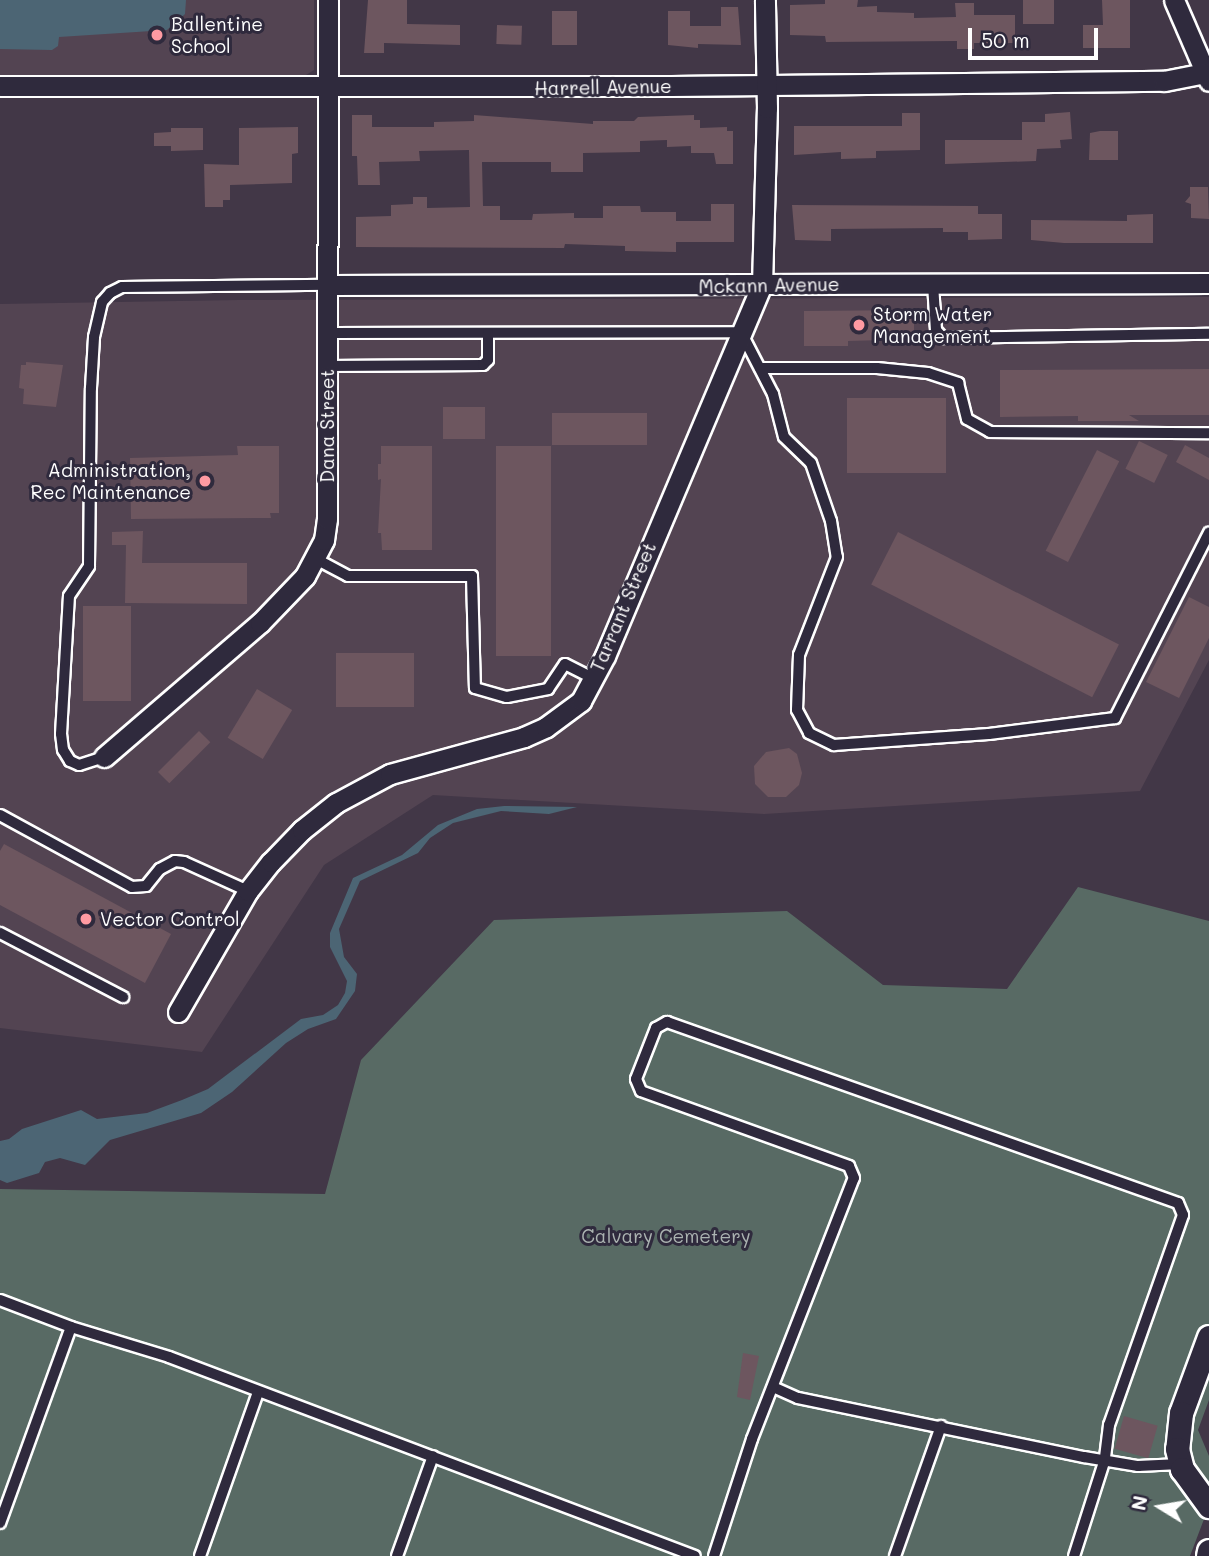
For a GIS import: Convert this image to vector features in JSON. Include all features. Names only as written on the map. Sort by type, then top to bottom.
[{"type":"street","name":"Dana Street","points":[[104,757],[260,623],[305,576],[316,559],[327,519],[328,0]]},
{"type":"street","name":"Tarrant Street","points":[[178,1012],[248,891],[302,830],[359,789],[390,774],[524,737],[546,727],[581,701],[762,285],[765,0]]},
{"type":"street","points":[[1174,0],[1207,77]]},
{"type":"street","name":"Harrell Avenue","points":[[0,86],[531,88],[1164,81],[1207,77]]},
{"type":"street","name":"Mckann Avenue","points":[[329,285],[1209,283]]},
{"type":"street","points":[[1209,1337],[1177,1427],[1180,1464],[1191,1484],[1209,1506]]},
{"type":"lane","points":[[933,284],[936,330],[943,338],[1209,334]]},
{"type":"lane","points":[[104,757],[79,765],[70,761],[63,750],[61,734],[69,596],[89,566],[91,388],[94,337],[102,302],[110,293],[122,287],[329,285]]},
{"type":"lane","points":[[328,334],[741,332],[773,394],[784,437],[811,463],[831,521],[837,557],[799,655],[797,710],[809,733],[834,745],[989,734],[1115,718],[1209,533]]},
{"type":"lane","points":[[328,366],[483,365],[488,360],[488,333]]},
{"type":"lane","points":[[760,368],[877,368],[928,373],[958,383],[967,419],[990,432],[1209,433]]},
{"type":"lane","points":[[316,559],[348,576],[472,576],[475,688],[507,697],[548,689],[565,664],[593,678]]},
{"type":"lane","points":[[0,815],[132,887],[146,886],[167,863],[184,862],[248,891]]},
{"type":"lane","points":[[0,933],[123,997]]},
{"type":"lane","points":[[714,1556],[752,1439],[854,1178],[853,1170],[849,1166],[641,1091],[636,1079],[656,1028],[667,1022],[1178,1203],[1183,1215],[1109,1425],[1105,1459],[1074,1556]]},
{"type":"lane","points":[[0,1300],[169,1357],[695,1556]]},
{"type":"lane","points":[[0,1523],[71,1326]]},
{"type":"lane","points":[[773,1387],[798,1398],[1147,1467],[1180,1464]]},
{"type":"lane","points":[[200,1556],[258,1392]]},
{"type":"lane","points":[[895,1556],[941,1426]]},
{"type":"lane","points":[[397,1556],[433,1456]]},
{"type":"shaded area","name":"Ballentine School","points":[[0,0],[314,0],[314,70],[306,75],[0,78]]},
{"type":"shaded area","points":[[1209,297],[1209,660],[1140,791],[764,814],[433,795],[324,865],[202,1052],[0,1028],[0,304],[239,300]]},
{"type":"green space","name":"Calvary Cemetery","points":[[1078,887],[1209,921],[1209,1400],[1198,1430],[1209,1456],[1209,1506],[1190,1556],[0,1556],[0,1189],[325,1194],[361,1060],[494,920],[787,911],[883,985],[1007,989]]},
{"type":"water","points":[[0,0],[186,0],[185,14],[167,30],[59,37],[58,46],[52,50],[0,49]]},
{"type":"water","points":[[504,806],[577,807],[549,814],[501,811],[453,823],[430,838],[418,853],[360,881],[339,929],[344,957],[357,974],[355,991],[336,1019],[308,1029],[286,1043],[232,1092],[201,1113],[110,1140],[85,1165],[60,1158],[45,1162],[39,1173],[7,1183],[0,1180],[0,1141],[9,1139],[22,1129],[81,1110],[97,1119],[147,1113],[182,1100],[208,1089],[301,1019],[323,1015],[338,1005],[345,993],[347,981],[330,947],[330,933],[353,878],[402,855],[438,825],[477,809]]},
{"type":"building","points":[[368,0],[407,0],[407,24],[460,25],[460,45],[384,43],[384,53],[364,53]]},
{"type":"building","points":[[825,0],[858,0],[857,7],[877,6],[877,12],[914,13],[914,18],[956,17],[955,3],[974,3],[974,15],[1015,15],[1015,43],[974,43],[974,49],[957,49],[957,41],[826,42],[825,36],[790,35],[790,5],[825,4]]},
{"type":"building","points":[[1023,0],[1054,0],[1054,24],[1023,24]]},
{"type":"building","points":[[1102,0],[1130,0],[1130,48],[1083,48],[1083,25],[1103,25]]},
{"type":"building","points":[[721,7],[738,7],[741,45],[698,44],[698,48],[668,45],[668,11],[690,11],[690,26],[721,26]]},
{"type":"building","points":[[552,11],[577,11],[577,45],[552,45]]},
{"type":"building","points":[[497,25],[522,26],[521,45],[496,44]]},
{"type":"building","points":[[1070,112],[1072,139],[1060,140],[1061,148],[1037,149],[1036,161],[945,164],[945,140],[1022,140],[1022,122],[1045,122],[1045,114]]},
{"type":"building","points":[[902,113],[920,113],[920,150],[876,151],[876,158],[841,159],[841,152],[794,155],[794,126],[902,126]]},
{"type":"building","points":[[352,115],[372,115],[372,127],[434,127],[434,122],[474,121],[474,115],[593,124],[593,121],[634,121],[638,117],[694,115],[694,120],[700,120],[700,128],[727,127],[727,131],[733,131],[733,164],[716,164],[714,153],[691,153],[691,146],[667,147],[667,140],[640,141],[640,152],[583,153],[583,172],[551,172],[551,162],[482,162],[483,206],[500,206],[500,220],[532,220],[533,214],[574,213],[574,218],[603,218],[603,206],[640,206],[641,212],[676,212],[676,221],[711,221],[711,204],[734,204],[734,242],[676,242],[676,252],[625,251],[625,246],[565,244],[564,248],[356,247],[356,217],[391,216],[391,205],[413,204],[413,197],[427,197],[427,208],[470,207],[469,150],[419,151],[420,161],[379,162],[380,185],[358,185],[357,156],[352,156]]},
{"type":"building","points":[[298,127],[298,153],[292,154],[292,183],[230,185],[230,200],[223,200],[223,207],[205,207],[204,164],[239,165],[239,128]]},
{"type":"building","points":[[171,128],[203,128],[203,150],[171,151],[171,146],[154,146],[154,133],[171,132]]},
{"type":"building","points":[[1118,131],[1118,160],[1089,160],[1090,133]]},
{"type":"building","points":[[1190,187],[1208,187],[1209,219],[1191,218],[1191,204],[1185,202],[1190,196]]},
{"type":"building","points":[[792,205],[978,206],[978,214],[1002,214],[1002,239],[968,240],[968,232],[943,232],[943,228],[831,229],[831,241],[795,240]]},
{"type":"building","points":[[1153,214],[1153,243],[1064,243],[1031,240],[1031,220],[1127,221],[1127,215]]},
{"type":"building","name":"Storm Water Management","points":[[914,310],[914,345],[884,345],[884,340],[848,341],[848,346],[804,346],[804,311]]},
{"type":"building","points":[[26,362],[63,365],[56,407],[23,404],[24,389],[19,388],[21,365],[26,365]]},
{"type":"building","points":[[1209,369],[1209,415],[1129,415],[1139,421],[1078,421],[1078,416],[1000,417],[1000,370]]},
{"type":"building","points":[[847,398],[946,398],[946,473],[847,473]]},
{"type":"building","points":[[443,407],[485,407],[485,439],[443,439]]},
{"type":"building","points":[[552,413],[647,413],[647,445],[552,445]]},
{"type":"building","points":[[1139,441],[1168,455],[1154,483],[1125,469]]},
{"type":"building","points":[[1185,445],[1209,458],[1209,480],[1176,462]]},
{"type":"building","name":"Administration, Rec Maintenance","points":[[237,446],[279,446],[279,513],[270,513],[271,518],[131,519],[130,458],[238,455]]},
{"type":"building","points":[[381,446],[432,446],[432,550],[382,550],[381,533],[378,533],[381,479],[378,480],[378,464],[381,464]]},
{"type":"building","points":[[496,446],[551,446],[551,656],[496,656]]},
{"type":"building","points":[[1097,450],[1119,461],[1068,562],[1046,551]]},
{"type":"building","points":[[143,531],[142,563],[247,563],[247,604],[125,603],[126,545],[112,545],[112,532]]},
{"type":"building","points":[[898,532],[1119,645],[1092,697],[871,585]]},
{"type":"building","points":[[1189,597],[1209,607],[1209,638],[1179,698],[1146,682]]},
{"type":"building","points":[[83,606],[131,606],[131,701],[83,701]]},
{"type":"building","points":[[336,653],[414,653],[414,707],[336,707]]},
{"type":"building","points":[[257,689],[292,710],[263,759],[228,738]]},
{"type":"building","points":[[199,731],[210,742],[169,783],[158,772]]},
{"type":"building","points":[[789,748],[797,754],[802,773],[799,785],[786,797],[768,797],[755,784],[754,766],[766,752]]},
{"type":"building","name":"Vector Control","points":[[4,844],[171,934],[145,983],[0,905],[0,851]]},
{"type":"building","points":[[743,1353],[759,1356],[750,1400],[737,1397]]},
{"type":"building","points":[[1124,1416],[1158,1426],[1148,1458],[1115,1449]]},
{"type":"place","name":"Ballentine School","points":[[157,35]]},
{"type":"place","name":"Storm Water Management","points":[[859,325]]},
{"type":"place","name":"Administration, Rec Maintenance","points":[[205,481]]},
{"type":"place","name":"Vector Control","points":[[86,919]]}]
